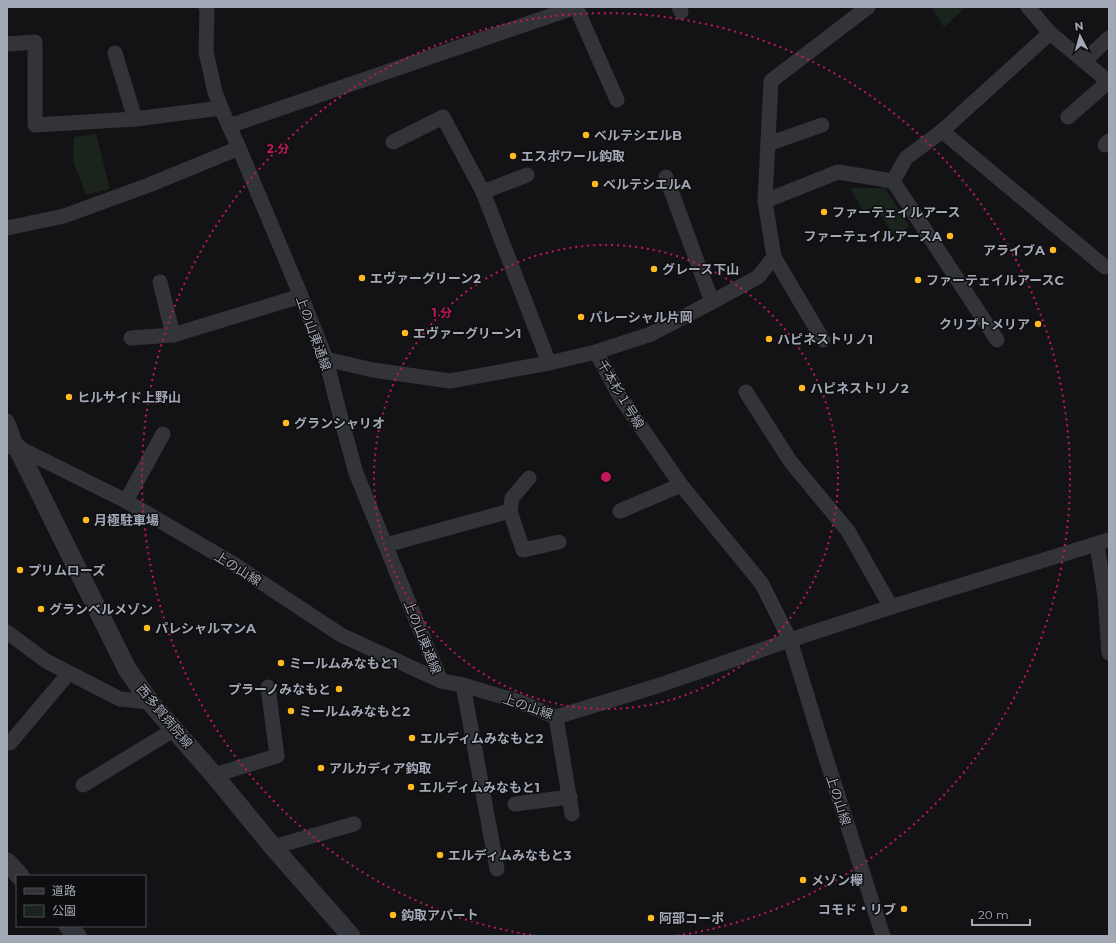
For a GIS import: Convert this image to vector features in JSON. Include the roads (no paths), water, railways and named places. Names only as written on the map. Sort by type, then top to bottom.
[{"type":"street","points":[[229,126],[576,7],[617,100]]},
{"type":"street","points":[[823,340],[774,257],[765,201],[771,81],[868,7]]},
{"type":"street","points":[[1028,7],[1050,33],[1109,82],[1068,117]]},
{"type":"street","name":"上の山東通線","points":[[210,8],[206,52],[215,92],[326,359],[356,473],[441,681]]},
{"type":"street","points":[[893,181],[906,158],[942,132],[1050,33]]},
{"type":"street","points":[[1084,61],[1109,38]]},
{"type":"street","points":[[7,44],[35,42],[35,125],[135,120],[221,108]]},
{"type":"street","points":[[115,53],[135,120]]},
{"type":"street","points":[[393,142],[443,117],[483,192],[549,363]]},
{"type":"street","points":[[768,144],[822,125]]},
{"type":"street","points":[[942,132],[1105,267]]},
{"type":"street","points":[[7,228],[64,216],[149,185],[239,148]]},
{"type":"street","points":[[765,201],[838,172],[893,181],[997,340]]},
{"type":"street","points":[[483,192],[527,175]]},
{"type":"street","points":[[666,177],[712,302]]},
{"type":"street","points":[[596,352],[651,334],[712,302],[758,277],[774,257]]},
{"type":"street","points":[[160,282],[173,335]]},
{"type":"street","points":[[131,338],[173,335],[301,296]]},
{"type":"street","name":"千本杉１号線","points":[[326,359],[373,370],[450,381],[549,363],[596,352],[619,395],[681,485],[762,584],[790,640]]},
{"type":"street","points":[[746,392],[790,461],[848,531],[891,607]]},
{"type":"street","name":"西多賀病院線","points":[[7,421],[10,448],[127,669],[150,702],[175,729],[273,847],[351,936]]},
{"type":"street","points":[[126,501],[163,434]]},
{"type":"street","name":"上の山線","points":[[10,448],[126,501],[232,563],[341,635],[441,681],[520,702],[556,717],[657,686],[790,640],[828,766],[883,936]]},
{"type":"street","points":[[529,478],[512,498],[510,511],[523,550],[558,542]]},
{"type":"street","points":[[620,511],[681,485]]},
{"type":"street","points":[[386,545],[510,511]]},
{"type":"street","points":[[790,640],[891,607],[1103,542],[1109,652]]},
{"type":"street","points":[[7,632],[46,661],[120,699],[150,702]]},
{"type":"street","points":[[10,743],[70,673]]},
{"type":"street","points":[[463,686],[497,869]]},
{"type":"street","points":[[214,775],[277,756],[268,687]]},
{"type":"street","points":[[556,717],[572,814]]},
{"type":"street","points":[[83,785],[175,729]]},
{"type":"street","points":[[515,804],[570,797]]},
{"type":"street","points":[[273,847],[354,824]]},
{"type":"street","points":[[7,862],[19,875]]},
{"type":"street","points":[[69,927],[77,936]]},
{"type":"place","name":"ベルテシエルB","points":[[586,135]]},
{"type":"place","name":"エスポワール鈎取","points":[[513,156]]},
{"type":"place","name":"ベルテシエルA","points":[[595,184]]},
{"type":"place","name":"ファーテェイルアース","points":[[824,212]]},
{"type":"place","name":"ファーテェイルアースA","points":[[950,236]]},
{"type":"place","name":"アライブA","points":[[1053,250]]},
{"type":"place","name":"グレース下山","points":[[654,269]]},
{"type":"place","name":"エヴァーグリーン2","points":[[362,278]]},
{"type":"place","name":"ファーテェイルアースC","points":[[918,280]]},
{"type":"place","name":"パレーシャル片岡","points":[[581,317]]},
{"type":"place","name":"クリプトメリア","points":[[1038,324]]},
{"type":"place","name":"エヴァーグリーン1","points":[[405,333]]},
{"type":"place","name":"ハピネストリノ1","points":[[769,339]]},
{"type":"place","name":"ハピネストリノ2","points":[[802,388]]},
{"type":"place","name":"ヒルサイド上野山","points":[[69,397]]},
{"type":"place","name":"グランシャリオ","points":[[286,423]]},
{"type":"place","name":"月極駐車場","points":[[86,520]]},
{"type":"place","name":"プリムローズ","points":[[20,570]]},
{"type":"place","name":"グランベルメゾン","points":[[41,609]]},
{"type":"place","name":"パレシャルマンA","points":[[147,628]]},
{"type":"place","name":"ミールムみなもと1","points":[[281,663]]},
{"type":"place","name":"プラーノみなもと","points":[[339,689]]},
{"type":"place","name":"ミールムみなもと2","points":[[291,711]]},
{"type":"place","name":"エルディムみなもと2","points":[[412,738]]},
{"type":"place","name":"アルカディア鈎取","points":[[321,768]]},
{"type":"place","name":"エルディムみなもと1","points":[[411,787]]},
{"type":"place","name":"エルディムみなもと3","points":[[440,855]]},
{"type":"place","name":"メゾン欅","points":[[803,880]]},
{"type":"place","name":"コモド・リブ","points":[[904,909]]},
{"type":"place","name":"鈎取アパート","points":[[393,915]]},
{"type":"place","name":"阿部コーポ","points":[[651,918]]}]
